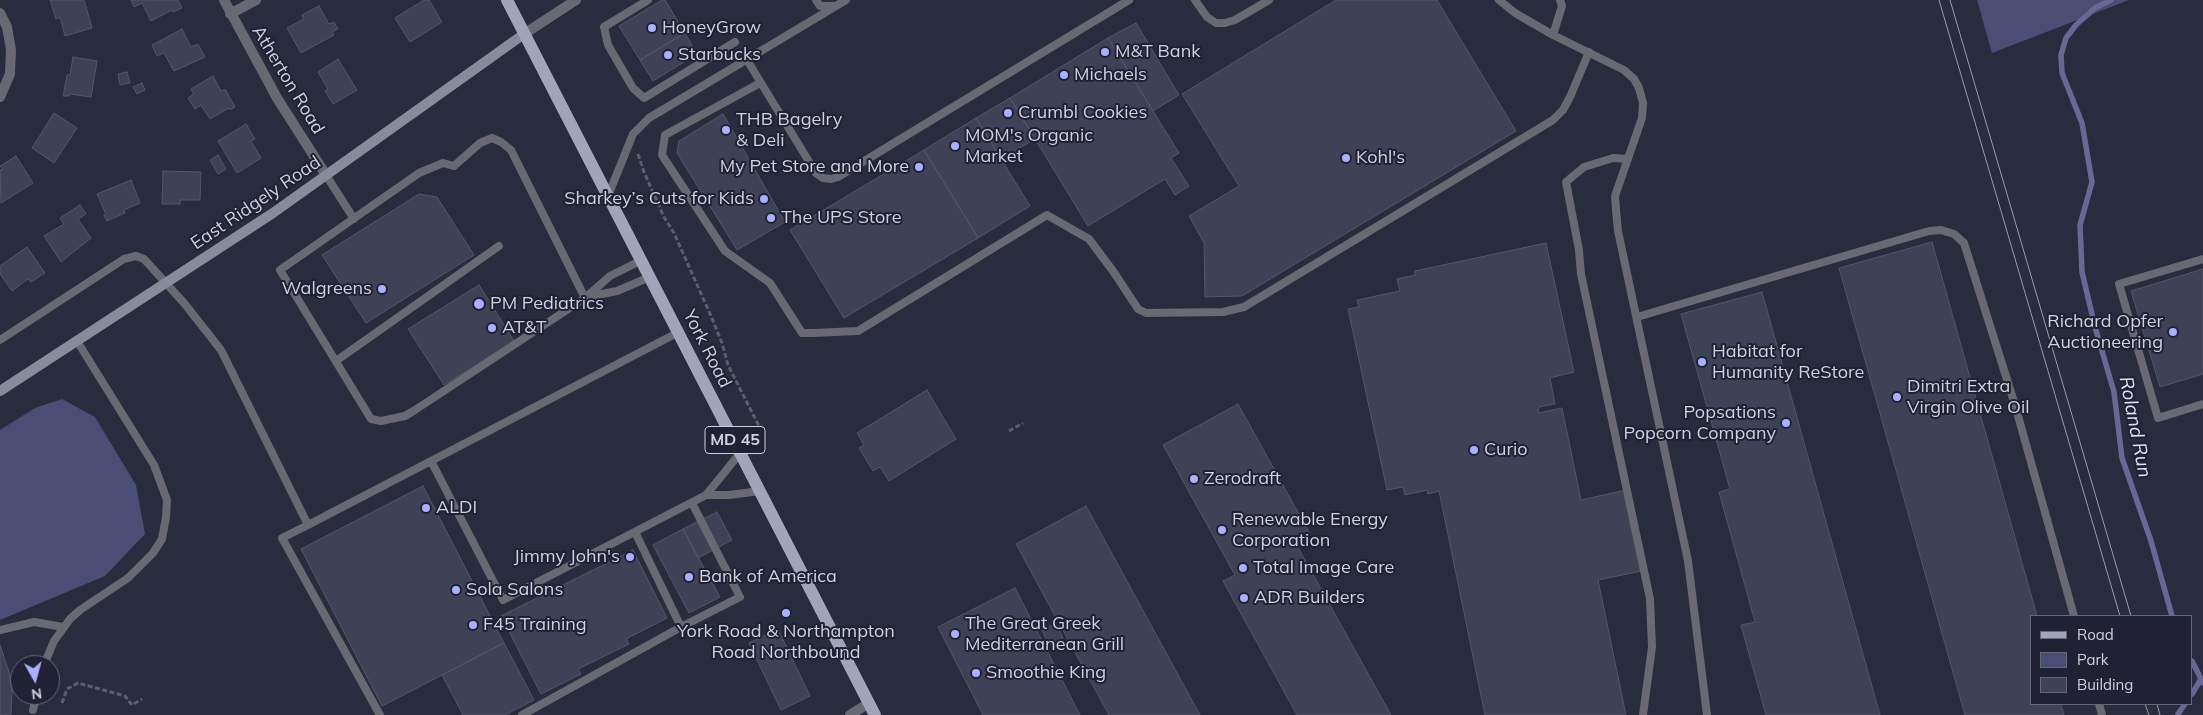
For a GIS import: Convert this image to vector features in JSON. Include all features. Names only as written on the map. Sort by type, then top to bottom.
[{"type":"main road","name":"York Road","points":[[507,0],[876,715]]},
{"type":"street","name":"Atherton Road","points":[[224,0],[230,14],[278,98],[326,175]]},
{"type":"street","points":[[230,14],[256,0]]},
{"type":"street","points":[[524,34],[576,0]]},
{"type":"street","points":[[0,13],[7,27],[11,50],[10,74],[0,97]]},
{"type":"street","name":"East Ridgely Road","points":[[0,392],[326,175],[524,34]]},
{"type":"street","points":[[850,715],[869,703]]},
{"type":"lane","points":[[648,0],[604,27],[608,45],[633,88],[644,98],[736,42]]},
{"type":"lane","points":[[816,0],[820,6],[846,0]]},
{"type":"lane","points":[[747,60],[816,174],[823,178],[831,179],[838,177],[1129,0]]},
{"type":"lane","points":[[1195,0],[1207,17],[1216,23],[1225,23],[1235,20],[1269,0]]},
{"type":"lane","points":[[1499,0],[1515,13],[1553,35],[1624,70],[1634,78],[1640,88],[1643,103],[1642,118],[1615,196],[1618,231],[1688,560],[1707,715]]},
{"type":"lane","points":[[1553,35],[1562,6],[1560,0]]},
{"type":"lane","points":[[608,196],[633,134],[649,118],[747,60],[836,3]]},
{"type":"lane","points":[[760,83],[665,135],[662,155],[725,251],[770,283],[802,333],[813,334],[858,331],[1047,214],[1089,239],[1113,270],[1138,309],[1146,313],[1223,312],[1244,307],[1552,120],[1563,110],[1589,52]]},
{"type":"lane","points":[[585,298],[511,150],[492,138],[480,143],[454,166],[443,163],[419,173],[280,270],[371,419],[381,421],[394,420],[410,413],[585,298],[610,276],[642,260]]},
{"type":"lane","points":[[1628,159],[1613,158],[1584,168],[1566,182],[1579,250],[1581,274],[1650,599],[1652,647],[1643,715]]},
{"type":"lane","points":[[326,175],[354,219]]},
{"type":"lane","points":[[1637,317],[1929,230],[1941,230],[1954,234],[1964,243],[2006,376],[2074,615]]},
{"type":"lane","points":[[336,361],[498,246]]},
{"type":"lane","points":[[0,340],[124,259],[136,256],[144,259],[167,282],[221,350],[308,525]]},
{"type":"lane","points":[[2203,258],[2119,284],[2158,418],[2203,404]]},
{"type":"lane","points":[[585,298],[617,291],[650,277]]},
{"type":"lane","points":[[380,715],[282,538],[679,332]]},
{"type":"lane","points":[[48,655],[62,627],[80,610],[128,578],[153,553],[162,538],[166,517],[167,500],[154,465],[77,341]]},
{"type":"lane","points":[[431,461],[504,600],[706,495],[741,452]]},
{"type":"lane","points":[[706,495],[729,495],[760,490]]},
{"type":"lane","points":[[522,715],[681,627],[740,597],[692,502]]},
{"type":"lane","points":[[635,532],[681,627]]},
{"type":"lane","points":[[0,630],[34,622],[62,627]]},
{"type":"lane","points":[[33,710],[34,705]]},
{"type":"path","points":[[630,141],[640,156],[644,172],[664,217],[674,232],[690,267],[722,343],[728,365],[762,432]]},
{"type":"path","points":[[1009,431],[1023,423]]},
{"type":"path","points":[[62,703],[68,688],[78,683],[125,696],[132,705],[142,699]]},
{"type":"green space","points":[[1977,0],[2129,0],[1992,53]]},
{"type":"green space","points":[[62,399],[95,417],[136,485],[145,534],[105,576],[0,620],[0,430],[35,408]]},
{"type":"building","points":[[50,0],[84,0],[92,28],[65,36],[60,17],[56,19]]},
{"type":"building","points":[[131,0],[178,0],[182,8],[173,12],[172,10],[151,21],[142,3],[134,7]]},
{"type":"building","points":[[424,0],[429,0],[442,22],[410,42],[395,18]]},
{"type":"building","points":[[665,0],[685,33],[640,60],[619,26]]},
{"type":"building","name":"Kohl's","points":[[1336,0],[1437,0],[1516,131],[1242,296],[1205,297],[1204,243],[1189,216],[1239,186],[1182,94]]},
{"type":"building","points":[[319,6],[329,24],[334,22],[338,29],[332,32],[334,35],[301,53],[287,28],[304,19],[302,15]]},
{"type":"building","points":[[1136,23],[1179,95],[1153,111],[1108,38]]},
{"type":"building","points":[[182,29],[191,47],[198,44],[205,57],[174,71],[164,53],[157,56],[152,45]]},
{"type":"building","points":[[685,33],[697,54],[653,81],[640,60]]},
{"type":"building","points":[[1108,38],[1179,153],[1171,158],[1189,186],[1175,195],[1165,179],[1088,226],[1010,98]]},
{"type":"building","points":[[73,57],[97,61],[91,97],[70,94],[69,96],[63,96],[67,75],[70,75]]},
{"type":"building","points":[[338,59],[357,90],[333,104],[325,91],[328,89],[318,72]]},
{"type":"building","points":[[127,72],[130,83],[120,85],[118,74]]},
{"type":"building","points":[[213,76],[221,91],[225,89],[235,107],[230,110],[229,108],[210,119],[201,105],[195,109],[188,98],[194,94],[191,89]]},
{"type":"building","points":[[142,83],[145,90],[137,94],[133,87]]},
{"type":"building","points":[[1010,98],[1035,139],[1001,159],[976,118]]},
{"type":"building","points":[[54,113],[77,128],[54,163],[32,148]]},
{"type":"building","points":[[723,114],[785,222],[737,250],[677,153],[679,141]]},
{"type":"building","points":[[976,118],[1030,206],[978,238],[924,150]]},
{"type":"building","points":[[246,124],[255,139],[251,141],[261,158],[237,173],[218,141]]},
{"type":"building","points":[[924,150],[978,238],[844,318],[790,230]]},
{"type":"building","points":[[218,155],[226,169],[218,174],[210,160]]},
{"type":"building","points":[[16,156],[33,183],[1,203],[0,170],[3,169],[0,166]]},
{"type":"building","points":[[163,171],[201,172],[200,200],[180,200],[180,204],[162,204]]},
{"type":"building","points":[[131,180],[140,203],[124,210],[125,213],[107,221],[97,194]]},
{"type":"building","name":"Walgreens","points":[[419,194],[437,197],[474,255],[366,323],[322,255]]},
{"type":"building","points":[[80,205],[86,214],[78,219],[91,238],[61,262],[44,236],[64,224],[60,218]]},
{"type":"building","points":[[1932,242],[2037,615],[2030,615],[2030,705],[2061,705],[2064,715],[1965,715],[1839,268]]},
{"type":"building","name":"Curio","points":[[1546,243],[1574,372],[1550,378],[1555,404],[1539,407],[1538,413],[1562,408],[1581,500],[1626,490],[1642,571],[1598,580],[1626,715],[1485,715],[1439,491],[1428,494],[1427,490],[1405,495],[1403,487],[1387,490],[1348,309],[1359,307],[1357,300],[1400,291],[1397,279],[1415,275],[1415,271]]},
{"type":"building","points":[[27,247],[45,273],[31,282],[28,279],[12,291],[0,274],[0,266]]},
{"type":"building","name":"Richard Opfer Auctioneering","points":[[2203,269],[2203,374],[2160,387],[2131,291]]},
{"type":"building","points":[[479,285],[514,341],[444,385],[408,329]]},
{"type":"building","points":[[1762,292],[1880,715],[1766,715],[1741,625],[1755,622],[1719,492],[1730,489],[1681,314]]},
{"type":"building","points":[[927,390],[956,439],[889,481],[880,467],[873,471],[859,448],[864,445],[857,433]]},
{"type":"building","points":[[1238,404],[1310,534],[1295,542],[1391,715],[1297,715],[1223,581],[1235,575],[1163,445]]},
{"type":"building","points":[[423,486],[504,643],[382,706],[301,549]]},
{"type":"building","points":[[1086,506],[1200,715],[1109,715],[1016,544]]},
{"type":"building","points":[[717,512],[732,540],[698,558],[683,529]]},
{"type":"building","name":"Bank of America","points":[[683,529],[720,597],[689,613],[653,545]]},
{"type":"building","points":[[633,550],[667,618],[626,639],[629,644],[578,669],[581,674],[541,694],[501,616]]},
{"type":"building","points":[[1015,588],[1080,715],[983,715],[938,627]]},
{"type":"building","points":[[1056,623],[1063,638],[1049,645],[1042,630]]},
{"type":"building","points":[[778,629],[810,696],[781,710],[749,643]]},
{"type":"building","points":[[504,643],[534,700],[505,715],[463,715],[442,675]]},
{"type":"building","points":[[0,645],[9,672],[11,705],[11,715],[0,715]]},
{"type":"waterway","name":"Roland Run","points":[[2111,0],[2095,8],[2076,25],[2066,38],[2061,55],[2062,73],[2082,123],[2092,182],[2080,225],[2082,272],[2095,327],[2114,392],[2122,458],[2151,541],[2172,615]]},
{"type":"waterway","name":"Roland Run","points":[[2193,663],[2203,683]]},
{"type":"waterway","points":[[2193,692],[2201,679]]},
{"type":"waterway","points":[[2178,714],[2184,705]]},
{"type":"tram line","points":[[1939,0],[2120,615]]},
{"type":"tram line","points":[[1950,0],[2131,615]]},
{"type":"tram line","points":[[2145,705],[2149,715]]},
{"type":"tram line","points":[[2157,705],[2160,715]]},
{"type":"place","name":"HoneyGrow","points":[[652,28]]},
{"type":"place","name":"M&T Bank","points":[[1105,52]]},
{"type":"place","name":"Starbucks","points":[[668,55]]},
{"type":"place","name":"Michaels","points":[[1064,75]]},
{"type":"place","name":"Crumbl Cookies","points":[[1008,113]]},
{"type":"place","name":"THB Bagelry & Deli","points":[[726,130]]},
{"type":"place","name":"MOM's Organic Market","points":[[955,146]]},
{"type":"place","name":"Kohl's","points":[[1346,158]]},
{"type":"place","name":"My Pet Store and More","points":[[919,167]]},
{"type":"place","name":"Sharkey’s Cuts for Kids","points":[[764,199]]},
{"type":"place","name":"The UPS Store","points":[[771,218]]},
{"type":"place","name":"Walgreens","points":[[382,289]]},
{"type":"place","name":"PM Pediatrics","points":[[479,304]]},
{"type":"place","name":"AT&T","points":[[492,328]]},
{"type":"place","name":"Richard Opfer Auctioneering","points":[[2173,332]]},
{"type":"place","name":"Habitat for Humanity ReStore","points":[[1702,362]]},
{"type":"place","name":"Dimitri Extra Virgin Olive Oil","points":[[1897,397]]},
{"type":"place","name":"Popsations Popcorn Company","points":[[1786,423]]},
{"type":"place","name":"Curio","points":[[1474,450]]},
{"type":"place","name":"Zerodraft","points":[[1194,479]]},
{"type":"place","name":"ALDI","points":[[426,508]]},
{"type":"place","name":"Renewable Energy Corporation","points":[[1222,530]]},
{"type":"place","name":"Jimmy John's","points":[[630,557]]},
{"type":"place","name":"Total Image Care","points":[[1243,568]]},
{"type":"place","name":"Bank of America","points":[[689,577]]},
{"type":"place","name":"Sola Salons","points":[[456,590]]},
{"type":"place","name":"ADR Builders","points":[[1244,598]]},
{"type":"place","name":"York Road & Northampton Road Northbound","points":[[786,613]]},
{"type":"place","name":"F45 Training","points":[[473,625]]},
{"type":"place","name":"The Great Greek Mediterranean Grill","points":[[955,634]]},
{"type":"place","name":"Smoothie King","points":[[976,673]]}]
